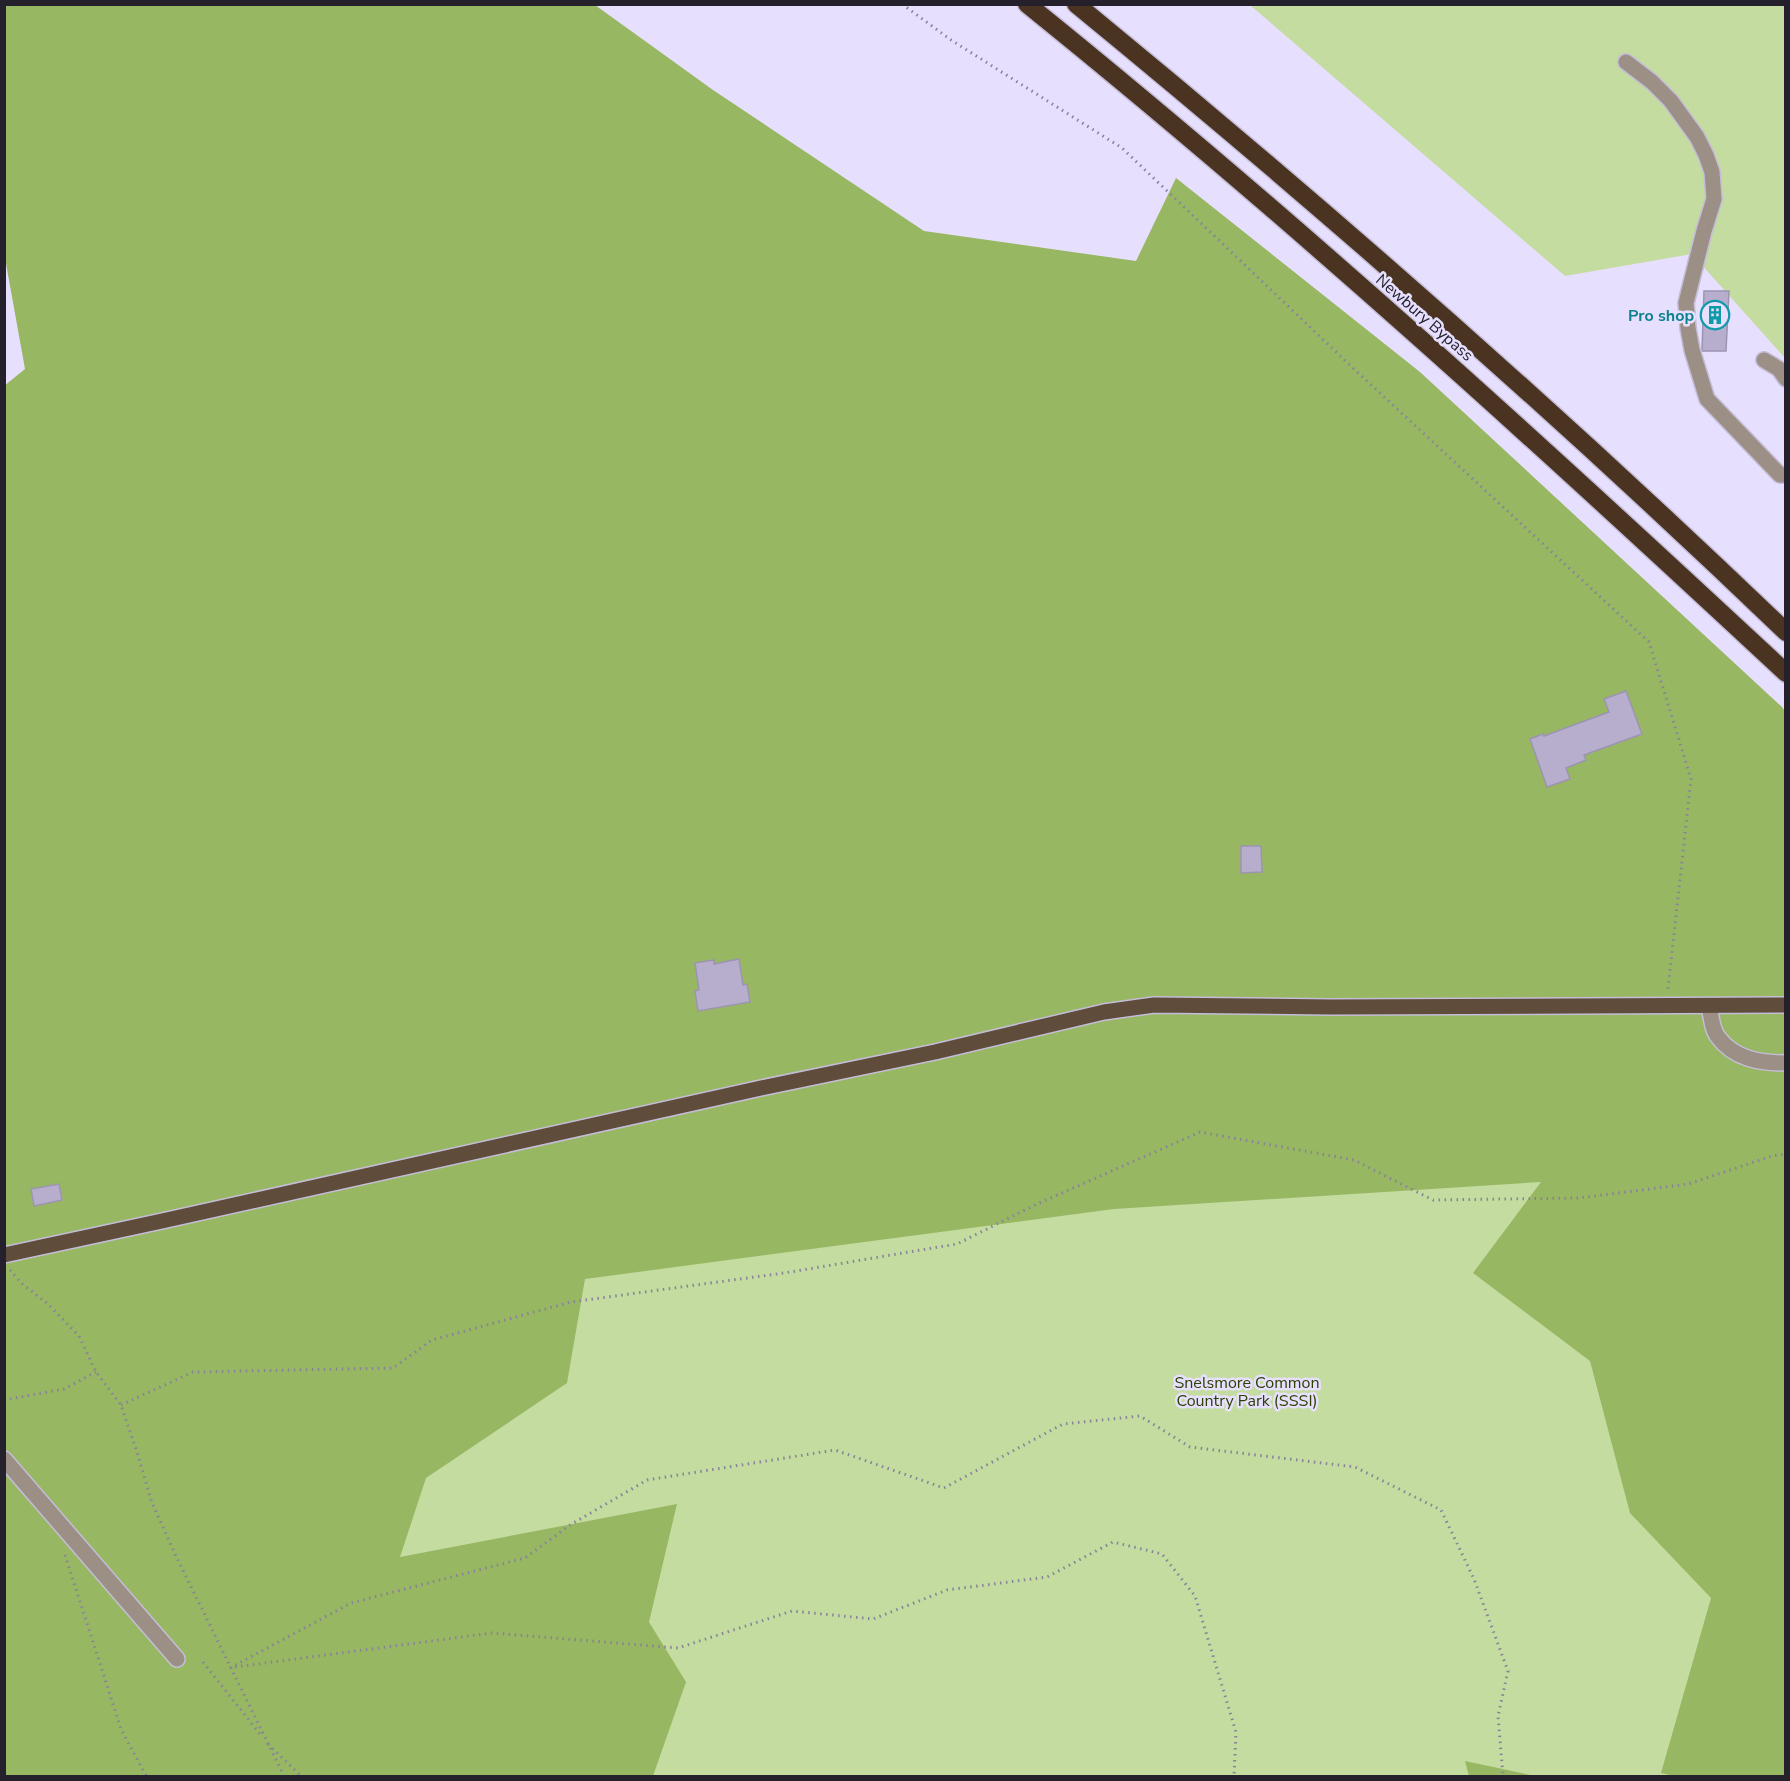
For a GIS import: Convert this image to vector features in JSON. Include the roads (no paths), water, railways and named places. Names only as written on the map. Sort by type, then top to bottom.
[{"type":"highway","name":"Newbury Bypass","points":[[1027,4],[1239,181],[1438,354],[1640,537],[1785,673]]},
{"type":"highway","name":"Newbury Bypass","points":[[1076,4],[1205,110],[1454,324],[1785,632]]},
{"type":"main road","points":[[4,1255],[1114,1011],[1154,1005],[1320,1007],[1785,1005]]},
{"type":"street","points":[[1626,62],[1652,82],[1686,119],[1698,136],[1712,172],[1714,199],[1686,303],[1692,350],[1707,399],[1780,475],[1785,475]]},
{"type":"street","points":[[1764,360],[1779,369],[1785,379]]},
{"type":"street","points":[[1709,1006],[1717,1036],[1739,1056],[1769,1063],[1785,1063]]},
{"type":"street","points":[[4,1459],[177,1659]]},
{"type":"place","name":"Pro shop","points":[[1715,315]]},
{"type":"park label","name":"Snelsmore Common Country Park (SSSI)","points":[[1247,1391]]}]
